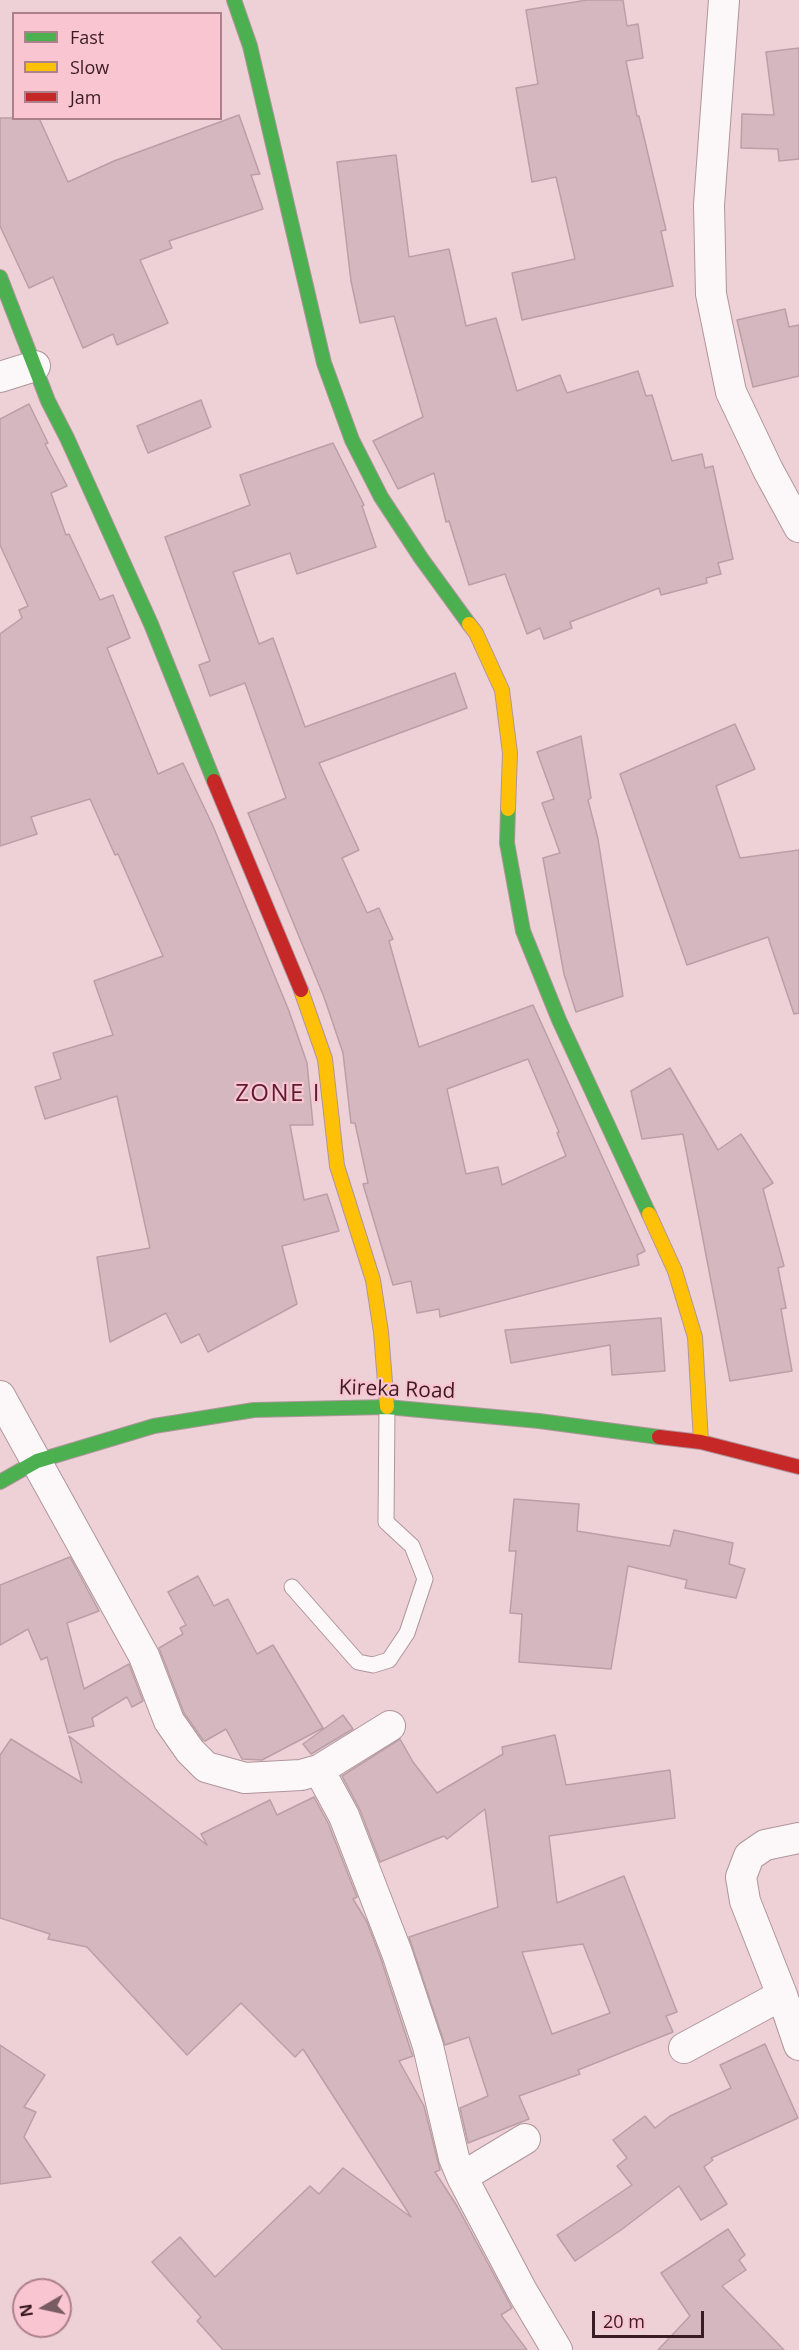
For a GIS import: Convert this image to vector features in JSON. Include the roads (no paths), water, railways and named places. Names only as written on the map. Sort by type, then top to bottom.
[{"type":"street","points":[[234,0],[250,46],[324,363],[352,440],[381,497],[421,558],[476,633],[502,690],[510,753],[507,843],[523,930],[559,1020],[675,1271],[695,1337],[701,1442]]},
{"type":"street","points":[[724,0],[709,205],[711,294],[731,392],[768,470],[799,527]]},
{"type":"street","points":[[0,277],[48,401],[152,624],[196,738],[311,1015],[325,1059],[337,1166],[356,1218],[373,1280],[381,1332],[387,1407]]},
{"type":"street","points":[[0,376],[36,366]]},
{"type":"street","points":[[0,1396],[144,1656],[169,1721],[190,1751],[206,1767],[245,1778],[301,1775],[319,1770],[390,1726]]},
{"type":"street","name":"Kireka Road","points":[[0,1482],[37,1461],[154,1426],[254,1410],[387,1407],[539,1420],[701,1442],[799,1467]]},
{"type":"street","points":[[319,1770],[344,1816],[397,1953],[428,2046],[454,2158],[522,2291],[557,2350]]},
{"type":"street","points":[[799,1838],[765,1845],[749,1856],[741,1877],[744,1901],[799,2044]]},
{"type":"street","points":[[684,2048],[782,1995]]},
{"type":"street","points":[[462,2177],[525,2139]]},
{"type":"lane","points":[[292,1587],[358,1662],[373,1665],[389,1660],[407,1633],[424,1578],[412,1546],[386,1522],[387,1407]]},
{"type":"district","name":"ZONE I","points":[[278,1094]]}]
